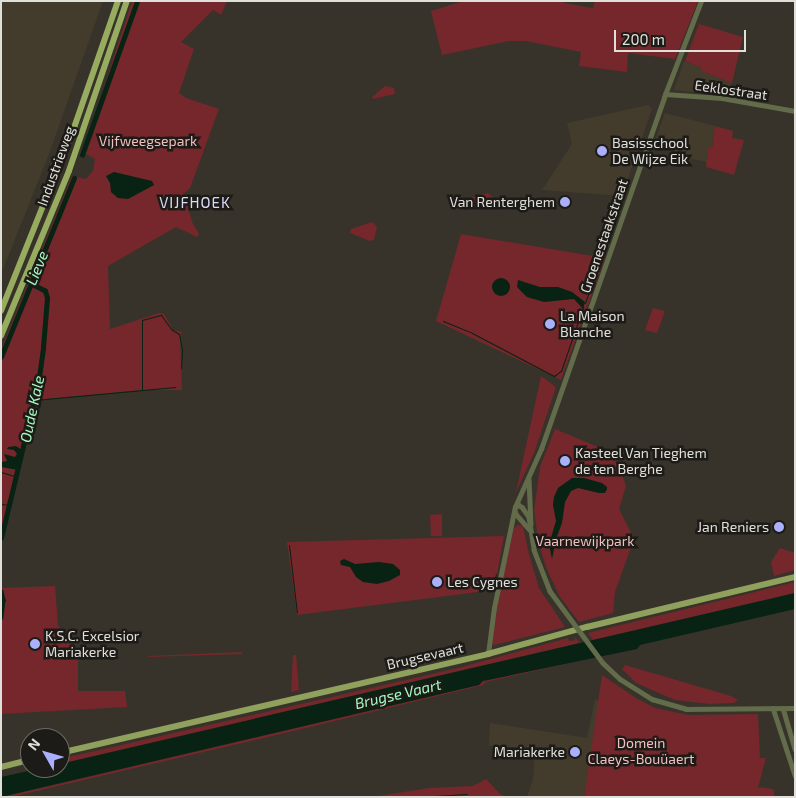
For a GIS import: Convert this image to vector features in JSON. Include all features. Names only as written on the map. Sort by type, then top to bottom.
[{"type":"highway","name":"Industrieweg","points":[[1,311],[73,131],[118,1]]},
{"type":"highway","name":"Industrieweg","points":[[1,336],[69,171],[127,1]]},
{"type":"main road","name":"Brugsevaart","points":[[70,751],[488,654],[587,627],[795,577]]},
{"type":"main road","points":[[1,767],[20,762]]},
{"type":"street","name":"Groenestaakstraat","points":[[488,654],[494,608],[515,507],[529,479],[615,241],[665,94],[701,1]]},
{"type":"street","name":"Eeklostraat","points":[[665,94],[722,98],[795,110]]},
{"type":"street","name":"Groenestaakstraat","points":[[529,479],[533,518],[530,530]]},
{"type":"street","points":[[530,530],[516,514],[515,507],[519,505],[527,511],[534,550],[550,591],[603,663],[620,679],[652,699],[686,709],[795,708]]},
{"type":"street","points":[[773,708],[795,775]]},
{"type":"street","points":[[783,708],[795,749]]},
{"type":"shaded area","points":[[1,1],[103,1],[49,154],[1,274]]},
{"type":"shaded area","points":[[684,61],[703,68],[702,71],[732,83],[730,96],[674,90]]},
{"type":"shaded area","name":"Basisschool De Wijze Eik","points":[[648,105],[652,109],[622,196],[542,190],[572,144],[567,123]]},
{"type":"shaded area","points":[[665,113],[715,126],[712,148],[708,148],[707,162],[679,156],[680,152],[653,146]]},
{"type":"shaded area","points":[[595,700],[600,701],[584,797],[527,797],[533,779],[535,753],[514,749],[513,747],[489,746],[490,723],[587,738]]},
{"type":"green space","name":"Vijfweegsepark","points":[[132,1],[227,1],[221,15],[213,10],[181,42],[194,49],[179,93],[186,98],[219,109],[190,188],[183,194],[193,224],[199,234],[197,237],[176,227],[108,266],[110,329],[159,313],[164,314],[173,330],[182,332],[180,336],[182,390],[142,390],[35,400],[1,538],[1,350],[72,176],[86,179],[93,171],[95,159],[83,152]]},
{"type":"green space","points":[[463,1],[564,1],[564,3],[593,8],[595,1],[698,1],[675,59],[628,53],[627,72],[579,66],[581,52],[526,41],[509,41],[442,55],[431,11]]},
{"type":"green space","points":[[699,24],[743,37],[732,83],[701,71],[702,68],[685,61]]},
{"type":"green space","points":[[385,86],[394,88],[395,94],[373,99],[372,97]]},
{"type":"green space","points":[[715,126],[733,131],[732,138],[744,140],[734,175],[706,167],[708,148],[712,148]]},
{"type":"green space","points":[[488,193],[494,198],[489,208],[454,202]]},
{"type":"green space","points":[[372,222],[377,227],[374,240],[370,241],[350,233],[351,229]]},
{"type":"green space","points":[[461,234],[605,258],[561,380],[436,321]]},
{"type":"green space","points":[[653,308],[665,311],[657,333],[645,330]]},
{"type":"green space","points":[[541,376],[556,387],[534,453],[516,492]]},
{"type":"green space","name":"Vaarnewijkpark","points":[[555,429],[615,454],[626,486],[619,509],[634,539],[615,592],[613,613],[579,622],[560,597],[548,572],[539,545],[534,511],[540,467]]},
{"type":"green space","points":[[442,514],[442,536],[431,536],[430,515]]},
{"type":"green space","name":"Vaarnewijkpark","points":[[518,525],[523,526],[539,588],[565,627],[494,645],[492,642],[501,584],[514,528]]},
{"type":"green space","points":[[504,536],[494,590],[297,615],[287,542]]},
{"type":"green space","points":[[780,548],[795,553],[795,570],[774,576],[771,562]]},
{"type":"green space","points":[[795,582],[795,593],[593,640],[588,633]]},
{"type":"green space","name":"K.S.C. Excelsior Mariakerke","points":[[55,586],[58,625],[78,658],[78,691],[125,691],[127,707],[1,714],[1,588]]},
{"type":"green space","points":[[575,637],[580,643],[70,762],[70,757],[458,668],[568,638],[569,641],[575,640]]},
{"type":"green space","points":[[242,652],[242,654],[148,657],[149,656]]},
{"type":"green space","points":[[293,655],[296,655],[299,690],[291,692]]},
{"type":"green space","points":[[575,662],[485,682],[483,685],[306,728],[11,797],[3,797],[479,685],[483,681]]},
{"type":"green space","points":[[625,665],[731,696],[738,700],[734,703],[710,704],[675,700],[636,683],[622,669]]},
{"type":"green space","name":"Domein Claeys-Bouüaert","points":[[602,675],[636,698],[655,708],[688,715],[758,714],[760,758],[766,758],[758,787],[773,789],[775,797],[584,797]]},
{"type":"green space","points":[[486,779],[500,794],[507,797],[372,797],[429,788],[473,786]]},
{"type":"water","points":[[114,172],[152,181],[154,185],[128,199],[118,198],[111,192],[110,183],[106,176]]},
{"type":"water","points":[[501,278],[507,281],[510,287],[507,293],[501,296],[495,293],[492,287],[495,281]]},
{"type":"water","points":[[518,280],[540,287],[558,287],[572,292],[585,302],[583,309],[574,299],[544,302],[527,297],[517,287]]},
{"type":"water","points":[[16,446],[23,451],[18,470],[1,467],[1,462],[7,461],[4,454],[15,457],[17,454],[14,450],[7,449],[8,447]]},
{"type":"water","points":[[572,478],[584,478],[602,483],[607,489],[605,493],[578,488],[571,491],[565,502],[562,523],[552,559],[549,544],[556,521],[553,505],[554,497],[558,488]]},
{"type":"water","points":[[344,559],[355,564],[379,562],[393,564],[400,570],[400,575],[389,581],[377,584],[363,582],[356,577],[350,567],[341,565],[340,561]]},
{"type":"water","name":"Brugse Vaart","points":[[795,593],[795,609],[640,645],[637,649],[483,681],[479,685],[1,797],[1,777],[20,773],[20,778],[70,778],[70,762]]},
{"type":"waterway","name":"Lieve","points":[[82,155],[137,1]]},
{"type":"waterway","name":"Lieve","points":[[1,357],[74,178]]},
{"type":"waterway","points":[[585,303],[601,257]]},
{"type":"waterway","name":"Oude Kale","points":[[1,538],[38,384],[43,347],[47,298],[45,291],[33,285]]},
{"type":"waterway","points":[[443,321],[472,333],[554,376],[561,371],[583,307]]},
{"type":"waterway","points":[[142,390],[142,320],[161,315],[171,329],[179,334],[182,350],[181,368]]},
{"type":"waterway","points":[[35,400],[175,387]]},
{"type":"waterway","points":[[1,472],[17,477]]},
{"type":"waterway","name":"Oude Kale","points":[[1,504],[9,505]]},
{"type":"waterway","points":[[289,545],[297,613]]},
{"type":"waterway","points":[[493,588],[496,574]]},
{"type":"waterway","name":"Oude Kale","points":[[1,591],[3,600],[1,617]]},
{"type":"waterway","points":[[418,797],[467,794]]},
{"type":"place","name":"Basisschool De Wijze Eik","points":[[602,151]]},
{"type":"place","name":"Van Renterghem","points":[[565,202]]},
{"type":"place","name":"La Maison Blanche","points":[[550,324]]},
{"type":"place","name":"Kasteel Van Tieghem de ten Berghe","points":[[565,461]]},
{"type":"place","name":"Jan Reniers","points":[[779,527]]},
{"type":"place","name":"Les Cygnes","points":[[437,582]]},
{"type":"place","name":"K.S.C. Excelsior Mariakerke","points":[[35,644]]},
{"type":"place","name":"Mariakerke","points":[[575,752]]},
{"type":"district","name":"VIJFHOEK","points":[[195,203]]}]
